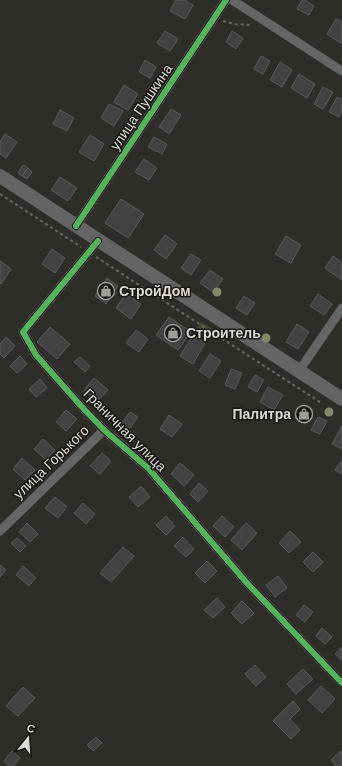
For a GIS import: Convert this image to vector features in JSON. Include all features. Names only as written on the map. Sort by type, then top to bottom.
[{"type":"main road","points":[[0,176],[342,400]]},
{"type":"street","name":"улица Пушкина","points":[[76,226],[226,0]]},
{"type":"street","points":[[232,0],[342,71]]},
{"type":"street","name":"Граничная улица","points":[[98,241],[23,332],[36,355],[104,430],[148,468],[246,582],[342,683]]},
{"type":"street","points":[[299,371],[342,308]]},
{"type":"street","name":"улица Горького","points":[[0,531],[104,430]]},
{"type":"path","points":[[206,30],[224,21],[252,26]]},
{"type":"path","points":[[0,194],[323,404]]},
{"type":"green space","points":[[201,322],[214,330],[207,341],[194,333]]},
{"type":"building","points":[[176,0],[185,0],[193,5],[185,19],[170,11]]},
{"type":"building","points":[[302,0],[305,0],[314,6],[309,15],[297,9]]},
{"type":"building","points":[[336,19],[342,22],[342,44],[327,34]]},
{"type":"building","points":[[165,31],[178,39],[170,51],[157,43]]},
{"type":"building","points":[[232,31],[243,38],[236,49],[226,42]]},
{"type":"building","points":[[261,56],[270,61],[263,74],[254,69]]},
{"type":"building","points":[[145,60],[156,67],[150,78],[139,72]]},
{"type":"building","points":[[280,62],[292,70],[282,87],[270,80]]},
{"type":"building","points":[[299,74],[315,84],[307,98],[291,88]]},
{"type":"building","points":[[124,85],[138,94],[128,110],[114,102]]},
{"type":"building","points":[[323,87],[333,92],[323,109],[314,104]]},
{"type":"building","points":[[337,97],[342,99],[342,110],[339,117],[329,112]]},
{"type":"building","points":[[109,104],[123,111],[114,126],[101,118]]},
{"type":"building","points":[[171,109],[181,115],[169,134],[159,127]]},
{"type":"building","points":[[60,110],[74,118],[67,131],[53,124]]},
{"type":"building","points":[[5,134],[17,142],[6,158],[0,154],[0,142]]},
{"type":"building","points":[[90,135],[104,144],[94,161],[79,152]]},
{"type":"building","points":[[154,137],[167,144],[162,154],[148,147]]},
{"type":"building","points":[[144,159],[157,168],[149,180],[135,172]]},
{"type":"building","points":[[23,165],[28,168],[22,176],[18,173]]},
{"type":"building","points":[[28,168],[32,172],[27,179],[22,176]]},
{"type":"building","points":[[60,177],[77,188],[68,201],[51,190]]},
{"type":"building","points":[[121,199],[144,214],[128,238],[105,223]]},
{"type":"building","points":[[165,235],[177,244],[166,259],[154,250]]},
{"type":"building","points":[[286,236],[301,245],[291,263],[275,254]]},
{"type":"building","points":[[52,249],[65,258],[55,273],[42,264]]},
{"type":"building","points":[[191,254],[201,260],[191,275],[181,268]]},
{"type":"building","points":[[333,256],[342,263],[342,280],[325,268]]},
{"type":"building","points":[[0,261],[11,269],[1,284],[0,283]]},
{"type":"building","points":[[210,270],[223,279],[213,292],[200,283]]},
{"type":"building","name":"СтройДом","points":[[107,278],[118,286],[106,304],[95,296]]},
{"type":"building","points":[[126,294],[141,304],[131,319],[116,308]]},
{"type":"building","points":[[318,294],[332,304],[324,315],[310,306]]},
{"type":"building","points":[[244,296],[255,303],[247,315],[236,308]]},
{"type":"building","name":"Строитель","points":[[169,317],[191,332],[178,350],[156,335]]},
{"type":"building","points":[[297,324],[309,332],[298,349],[286,342]]},
{"type":"building","points":[[50,327],[70,344],[57,359],[37,342]]},
{"type":"building","points":[[136,330],[148,339],[139,352],[126,343]]},
{"type":"building","points":[[193,335],[205,343],[193,364],[180,356]]},
{"type":"building","points":[[6,337],[15,346],[4,358],[0,354],[0,344]]},
{"type":"building","points":[[210,354],[221,361],[210,378],[199,371]]},
{"type":"building","points":[[20,356],[27,364],[17,373],[10,366]]},
{"type":"building","points":[[80,357],[90,366],[85,372],[74,362]]},
{"type":"building","points":[[231,369],[242,373],[235,389],[225,385]]},
{"type":"building","points":[[255,375],[264,380],[257,392],[248,387]]},
{"type":"building","points":[[94,378],[108,390],[98,401],[84,390]]},
{"type":"building","points":[[40,379],[47,388],[36,397],[29,389]]},
{"type":"building","points":[[268,387],[283,395],[274,410],[260,402]]},
{"type":"building","name":"Палитра","points":[[302,405],[313,410],[305,424],[295,418]]},
{"type":"building","points":[[66,410],[77,419],[66,431],[56,422]]},
{"type":"building","points":[[130,412],[138,417],[129,429],[121,424]]},
{"type":"building","points":[[169,415],[182,424],[172,437],[160,429]]},
{"type":"building","points":[[318,417],[327,421],[320,434],[311,430]]},
{"type":"building","points":[[342,426],[342,449],[332,444]]},
{"type":"building","points":[[43,439],[55,450],[46,460],[34,449]]},
{"type":"building","points":[[102,453],[111,461],[100,474],[90,466]]},
{"type":"building","points":[[22,458],[35,470],[25,480],[13,469]]},
{"type":"building","points":[[342,460],[342,474],[335,470]]},
{"type":"building","points":[[180,463],[194,475],[184,486],[171,474]]},
{"type":"building","points":[[199,483],[208,491],[198,502],[190,494]]},
{"type":"building","points":[[141,486],[150,497],[138,507],[129,497]]},
{"type":"building","points":[[55,497],[67,507],[58,518],[45,508]]},
{"type":"building","points":[[83,503],[95,514],[86,524],[74,513]]},
{"type":"building","points":[[166,516],[175,526],[166,535],[156,525]]},
{"type":"building","points":[[222,516],[234,527],[225,537],[213,526]]},
{"type":"building","points":[[27,523],[38,534],[30,542],[19,532]]},
{"type":"building","points":[[246,523],[257,533],[242,550],[231,540]]},
{"type":"building","points":[[290,531],[301,542],[289,553],[279,543]]},
{"type":"building","points":[[183,537],[194,549],[186,557],[174,546]]},
{"type":"building","points":[[17,538],[26,546],[20,552],[11,543]]},
{"type":"building","points":[[123,547],[134,556],[111,582],[100,573]]},
{"type":"building","points":[[313,552],[323,562],[313,572],[303,562]]},
{"type":"building","points":[[207,561],[217,571],[205,583],[195,573]]},
{"type":"building","points":[[0,565],[6,570],[0,577]]},
{"type":"building","points":[[23,566],[36,578],[29,586],[16,575]]},
{"type":"building","points":[[278,576],[287,588],[275,597],[266,585]]},
{"type":"building","points":[[217,598],[225,607],[213,618],[204,610]]},
{"type":"building","points":[[242,601],[254,613],[242,624],[231,613]]},
{"type":"building","points":[[304,605],[313,612],[305,622],[296,615]]},
{"type":"building","points":[[322,628],[332,637],[325,644],[316,636]]},
{"type":"building","points":[[342,647],[342,660],[335,654]]},
{"type":"building","points":[[255,665],[266,677],[256,686],[245,674]]},
{"type":"building","points":[[303,669],[313,679],[296,694],[287,684]]},
{"type":"building","points":[[321,686],[335,699],[322,713],[308,700]]},
{"type":"building","points":[[23,687],[35,698],[18,716],[6,706]]},
{"type":"building","points":[[293,701],[300,709],[290,719],[300,730],[291,739],[273,721]]},
{"type":"building","points":[[96,737],[102,743],[93,751],[87,745]]},
{"type":"building","points":[[12,751],[20,758],[13,766],[10,766],[4,761]]},
{"type":"building","points":[[341,751],[342,766],[336,766],[331,760]]},
{"type":"cycle path","points":[[76,226],[226,0]]},
{"type":"cycle path","points":[[98,241],[23,332],[36,355],[81,406],[104,430],[148,468],[246,582],[342,683]]},
{"type":"place","name":"СтройДом","points":[[106,291]]},
{"type":"place","name":"Строитель","points":[[173,333]]},
{"type":"place","name":"Палитра","points":[[304,414]]}]
